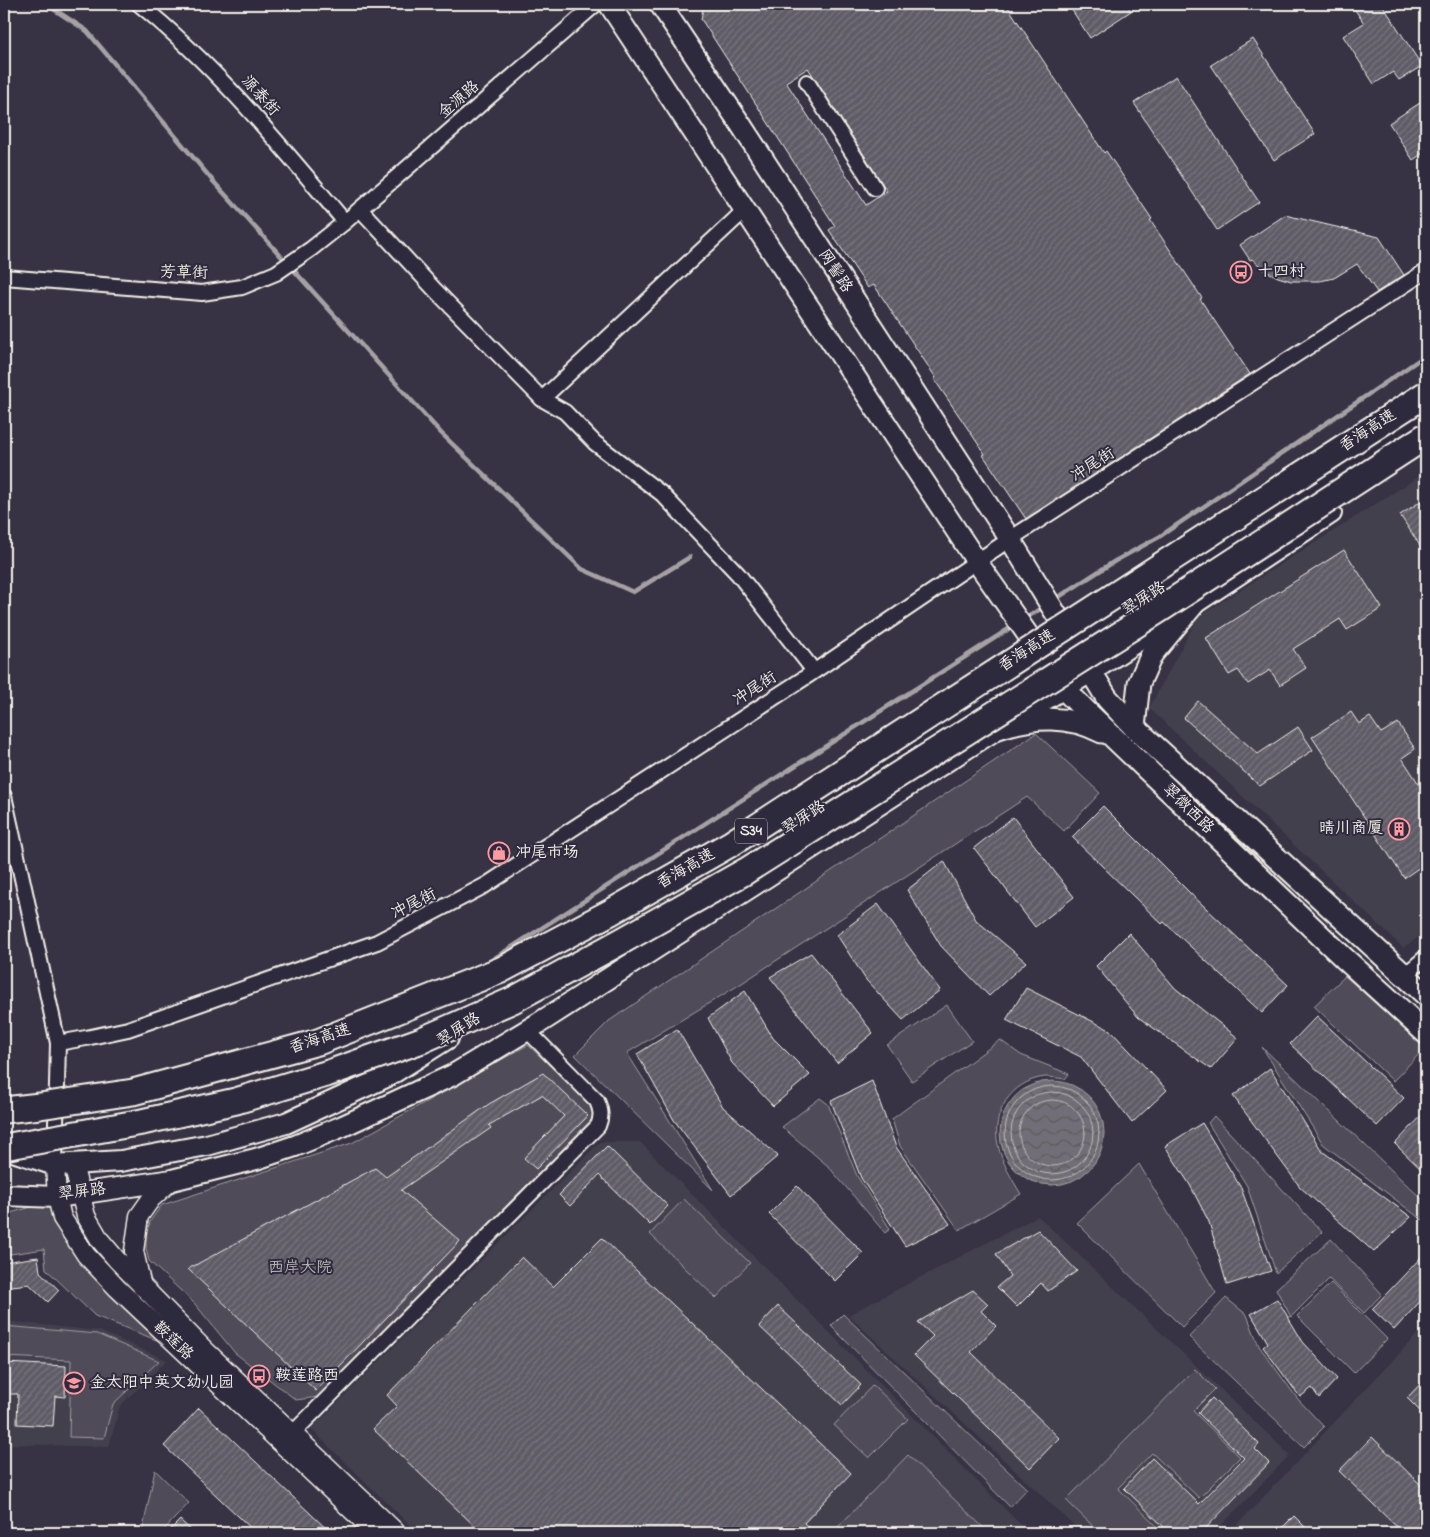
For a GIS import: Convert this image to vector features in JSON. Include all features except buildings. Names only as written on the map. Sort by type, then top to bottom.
[{"type":"highway","name":"香海高速","points":[[4,1110],[133,1092],[318,1042],[501,970],[611,912],[732,843],[1426,394]]},
{"type":"highway","name":"香海高速","points":[[4,1148],[142,1122],[236,1101],[328,1073],[422,1040],[513,1000],[746,871],[1160,610],[1426,436]]},
{"type":"main road","name":"翠微西路","points":[[609,4],[977,562],[1063,688],[1349,963],[1426,1034]]},
{"type":"main road","name":"网髻路","points":[[660,4],[741,125],[1010,539]]},
{"type":"main road","name":"翠屏路","points":[[4,1148],[64,1164],[121,1161],[207,1145],[286,1123],[388,1076],[532,984],[738,860],[1426,416]]},
{"type":"main road","name":"翠屏路","points":[[4,1195],[57,1197],[172,1180],[256,1159],[295,1146],[343,1126],[453,1075],[998,728],[1092,671],[1426,450]]},
{"type":"main road","name":"翠微西路","points":[[1010,539],[1107,698],[1134,727],[1426,995]]},
{"type":"main road","points":[[1134,727],[1139,683],[1152,654],[1197,600]]},
{"type":"main road","points":[[998,728],[1036,719],[1062,719],[1093,727],[1119,743]]},
{"type":"main road","points":[[286,1123],[295,1146]]},
{"type":"street","name":"源泰街","points":[[140,4],[173,32],[242,100],[346,222]]},
{"type":"street","name":"金源路","points":[[346,222],[596,4]]},
{"type":"street","points":[[808,82],[875,188]]},
{"type":"street","points":[[360,209],[435,290],[542,399],[565,412],[595,443],[662,494],[738,574],[814,672]]},
{"type":"street","points":[[542,399],[745,210]]},
{"type":"street","name":"芳草街","points":[[4,277],[202,293],[242,287],[280,270],[346,222]]},
{"type":"street","name":"冲尾街","points":[[58,1043],[128,1028],[377,942],[486,885],[814,672],[1010,539],[1426,271]]},
{"type":"street","points":[[4,796],[58,1043],[64,1164]]},
{"type":"street","points":[[1404,976],[1426,958]]},
{"type":"street","points":[[287,1439],[598,1126],[601,1118],[601,1109],[597,1101],[526,1030]]},
{"type":"street","name":"鞍莲路","points":[[64,1164],[80,1193],[86,1216],[100,1240],[142,1287],[205,1350],[376,1533]]},
{"type":"street","name":"鞍莲路","points":[[64,1164],[57,1197],[62,1218],[92,1262],[117,1288],[287,1439],[397,1533]]},
{"type":"street","points":[[142,1287],[134,1251],[139,1216],[151,1200],[172,1180]]},
{"type":"shaded area","points":[[1426,472],[1426,932],[1403,948],[1149,708],[1198,617]]},
{"type":"shaded area","points":[[600,1142],[640,1142],[1026,1530],[1025,1533],[418,1533],[311,1429]]},
{"type":"shaded area","points":[[1038,1216],[1290,1455],[1214,1533],[1082,1533],[848,1315]]},
{"type":"shaded area","name":"金太阳中英文幼儿园","points":[[4,1321],[100,1331],[167,1360],[120,1406],[109,1447],[4,1444]]},
{"type":"shaded area","points":[[1426,1325],[1426,1533],[1229,1533],[1293,1466]]},
{"type":"green space","points":[[1036,733],[1100,793],[1064,831],[1027,797],[739,985],[627,1053],[713,1190],[575,1055],[609,1021]]},
{"type":"green space","points":[[1345,976],[1425,1048],[1393,1081],[1314,1006]]},
{"type":"green space","points":[[947,1005],[972,1041],[912,1081],[887,1045]]},
{"type":"green space","points":[[1000,1040],[1021,1055],[1069,1074],[1065,1079],[1045,1077],[1033,1080],[1022,1085],[1006,1100],[998,1121],[998,1145],[1011,1177],[1021,1194],[959,1230],[900,1146],[892,1119]]},
{"type":"green space","name":"西岸大院","points":[[528,1045],[599,1112],[318,1397],[296,1400],[235,1353],[195,1304],[149,1261],[146,1248],[146,1233],[151,1220],[162,1205],[352,1143]]},
{"type":"green space","points":[[1262,1047],[1426,1203],[1426,1215],[1422,1220],[1323,1144]]},
{"type":"green space","points":[[820,1098],[828,1104],[857,1176],[890,1229],[885,1233],[828,1166],[782,1127]]},
{"type":"green space","points":[[1214,1116],[1322,1232],[1276,1273],[1247,1186],[1208,1123]]},
{"type":"green space","points":[[1139,1164],[1216,1293],[1182,1327],[1077,1223]]},
{"type":"green space","points":[[61,1199],[74,1235],[187,1352],[95,1316],[46,1269],[44,1249],[4,1255],[4,1212],[10,1213]]},
{"type":"green space","points":[[684,1199],[750,1263],[716,1298],[650,1234]]},
{"type":"green space","points":[[1331,1239],[1382,1294],[1364,1313],[1329,1279],[1291,1317],[1276,1289]]},
{"type":"green space","points":[[1331,1283],[1387,1339],[1354,1373],[1297,1316]]},
{"type":"green space","points":[[1226,1298],[1247,1315],[1259,1346],[1297,1398],[1324,1427],[1304,1447],[1189,1337]]},
{"type":"green space","points":[[843,1314],[1027,1489],[1010,1507],[831,1326]]},
{"type":"green space","points":[[4,1326],[97,1334],[159,1361],[113,1404],[104,1438],[69,1437],[71,1360],[4,1357]]},
{"type":"green space","points":[[1195,1369],[1215,1389],[1193,1411],[1240,1457],[1199,1498],[1152,1453],[1118,1488],[1164,1533],[1100,1533],[1066,1500]]},
{"type":"green space","points":[[873,1385],[908,1419],[869,1458],[834,1425]]},
{"type":"green space","points":[[908,1455],[989,1533],[832,1533]]},
{"type":"green space","points":[[155,1470],[189,1503],[161,1533],[142,1533]]},
{"type":"water","points":[[1052,1081],[1072,1085],[1089,1096],[1100,1113],[1104,1133],[1100,1153],[1089,1170],[1072,1181],[1052,1185],[1032,1181],[1015,1170],[1004,1153],[1000,1133],[1004,1113],[1015,1096],[1032,1085]]},
{"type":"waterway","points":[[46,4],[87,31],[213,181],[441,433],[582,569],[633,592],[690,557]]},
{"type":"waterway","points":[[1054,600],[1115,561],[1159,537],[1426,355]]},
{"type":"waterway","points":[[1024,619],[1045,606]]},
{"type":"waterway","points":[[487,963],[1015,625]]},
{"type":"place","name":"十四村","points":[[1241,272]]},
{"type":"place","name":"晴川商厦","points":[[1399,829]]},
{"type":"place","name":"冲尾市场","points":[[499,853]]},
{"type":"place","name":"鞍莲路西","points":[[259,1376]]},
{"type":"place","name":"金太阳中英文幼儿园","points":[[74,1383]]}]
